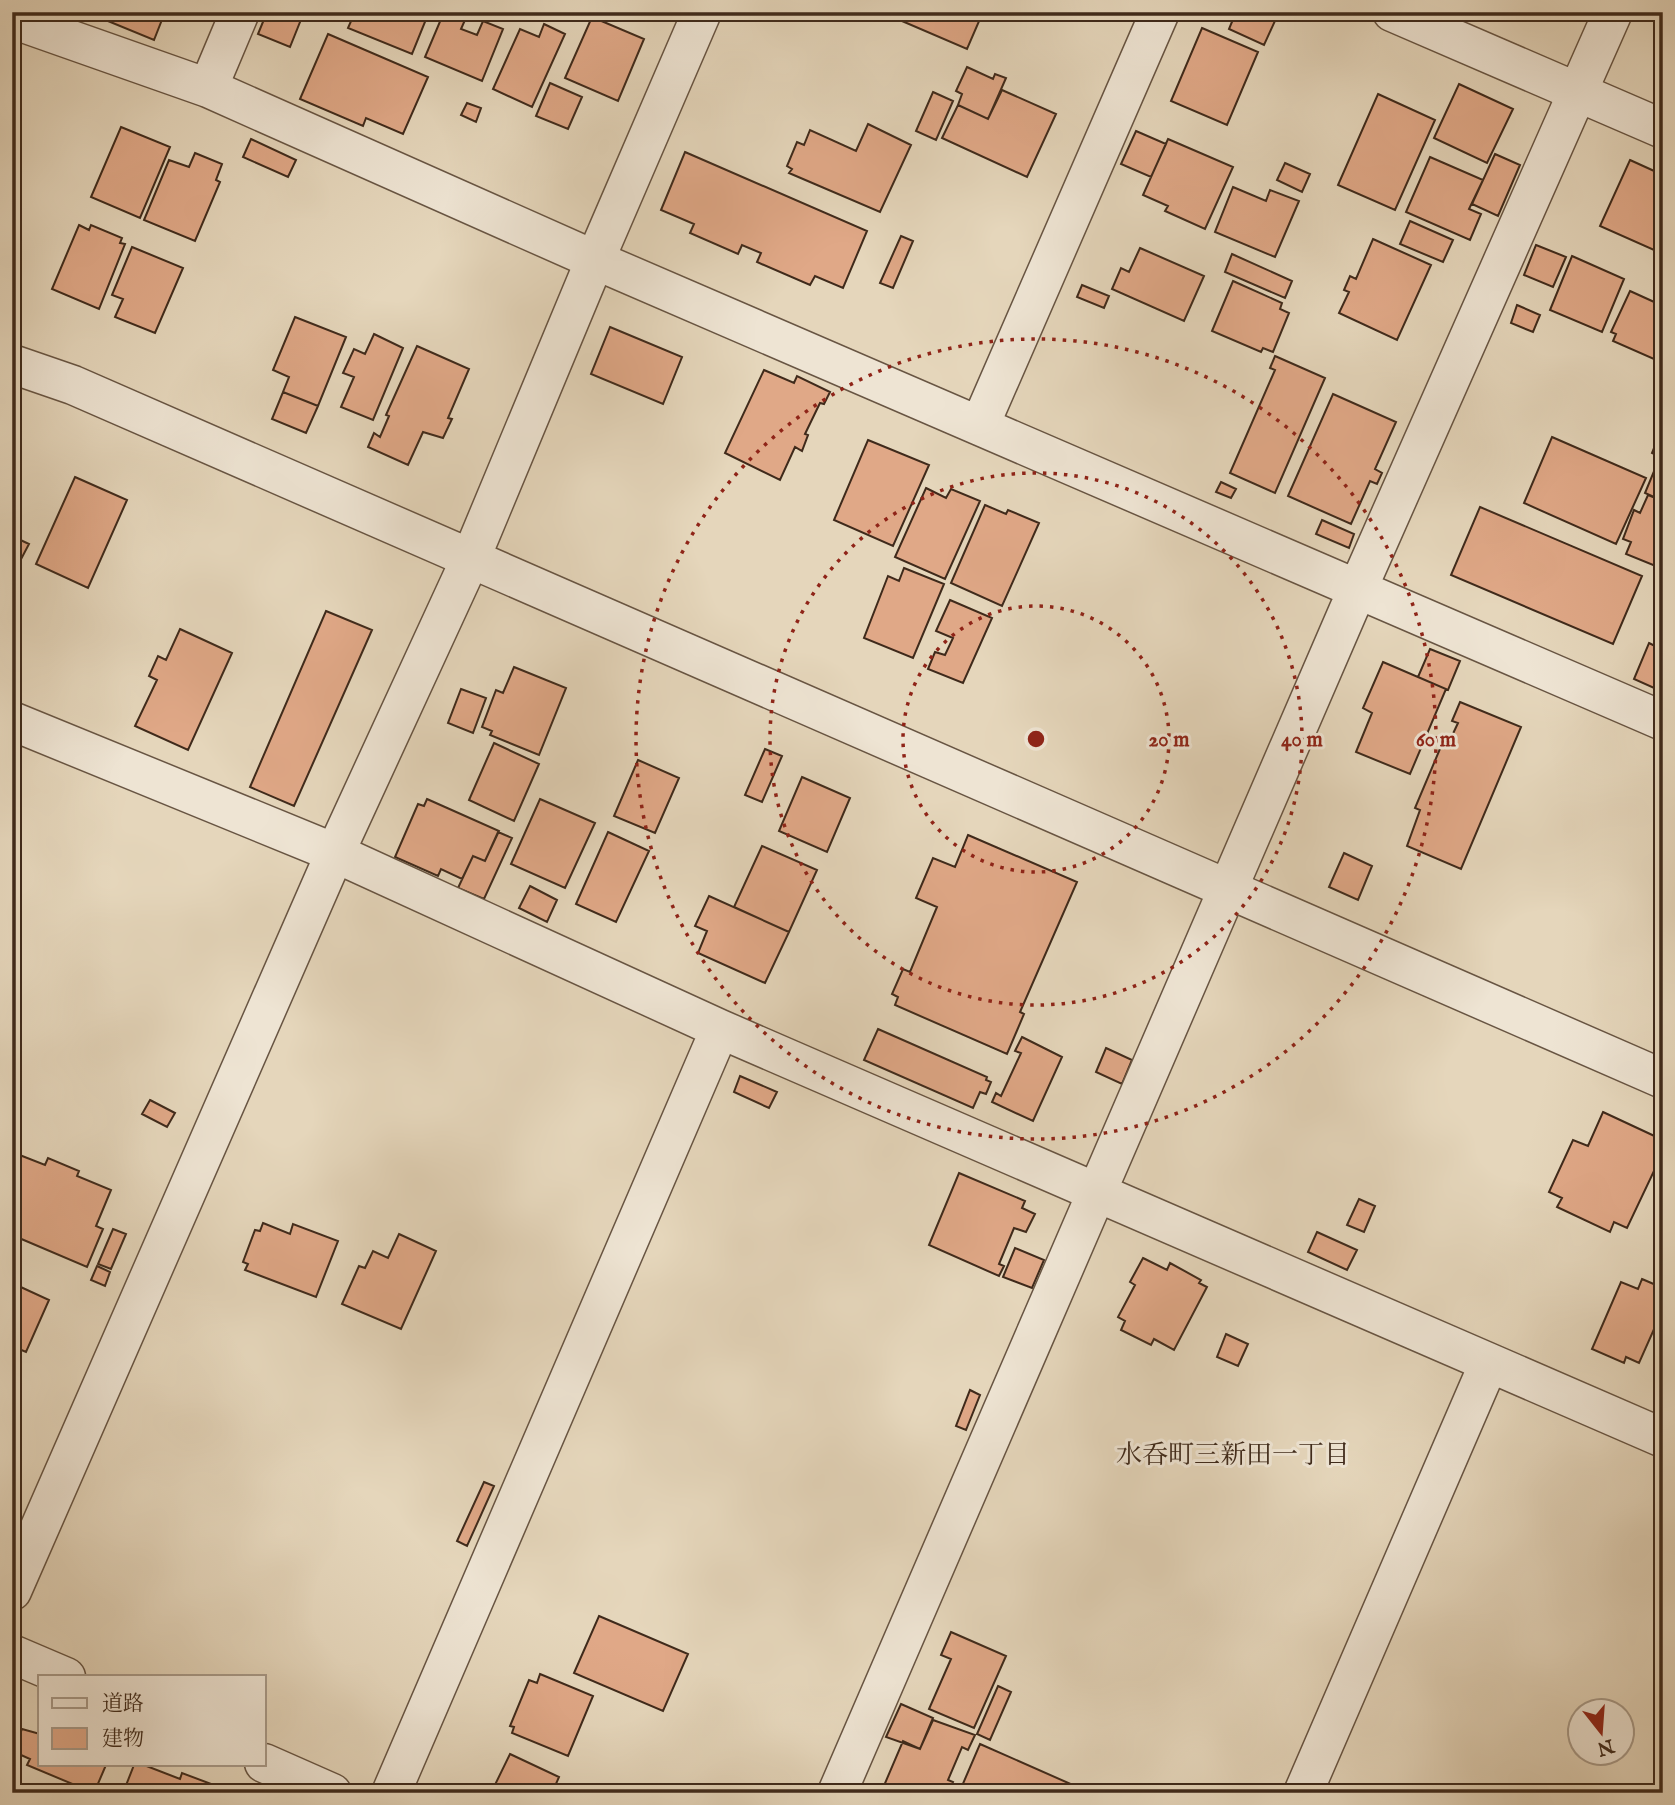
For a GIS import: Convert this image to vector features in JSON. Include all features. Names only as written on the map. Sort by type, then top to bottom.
[{"type":"street","points":[[208,88],[240,12]]},
{"type":"street","points":[[12,1591],[335,853],[470,561],[702,12]]},
{"type":"street","points":[[980,425],[1160,12]]},
{"type":"street","points":[[1392,12],[1663,129]]},
{"type":"street","points":[[837,1793],[1358,588],[1612,12]]},
{"type":"street","points":[[12,19],[208,88],[595,260],[1663,721]]},
{"type":"street","points":[[12,365],[73,384],[470,561],[1663,1079]]},
{"type":"street","points":[[12,721],[335,853],[720,1029],[1663,1438]]},
{"type":"street","points":[[391,1793],[720,1029]]},
{"type":"street","points":[[1303,1793],[1489,1363]]},
{"type":"street","points":[[12,1654],[61,1675]]},
{"type":"street","points":[[266,1764],[332,1793]]},
{"type":"building","points":[[86,12],[165,12],[154,40]]},
{"type":"building","points":[[267,12],[291,12],[302,17],[290,47],[258,34]]},
{"type":"building","points":[[355,12],[429,12],[412,54],[348,28]]},
{"type":"building","points":[[444,12],[465,20],[461,29],[477,35],[483,21],[503,29],[482,81],[425,57]]},
{"type":"building","points":[[881,12],[983,12],[967,49]]},
{"type":"building","points":[[1236,12],[1279,12],[1264,45],[1229,29]]},
{"type":"building","points":[[592,17],[644,39],[618,101],[565,78]]},
{"type":"building","points":[[544,24],[565,34],[532,107],[493,89],[520,29],[539,37]]},
{"type":"building","points":[[1202,28],[1258,52],[1227,125],[1171,101]]},
{"type":"building","points":[[328,34],[428,77],[403,134],[366,118],[363,126],[300,99]]},
{"type":"building","points":[[967,67],[993,79],[995,74],[1006,78],[988,119],[958,105],[962,94],[956,91]]},
{"type":"building","points":[[550,83],[582,97],[568,129],[536,116]]},
{"type":"building","points":[[1459,84],[1513,109],[1487,163],[1434,138]]},
{"type":"building","points":[[1002,90],[1056,114],[1027,177],[942,138],[958,105],[988,119]]},
{"type":"building","points":[[933,92],[953,101],[936,140],[916,131]]},
{"type":"building","points":[[1378,94],[1435,120],[1395,210],[1338,185]]},
{"type":"building","points":[[467,103],[481,108],[476,122],[461,115]]},
{"type":"building","points":[[868,124],[911,145],[880,212],[789,173],[792,169],[787,166],[797,142],[804,145],[810,130],[856,151]]},
{"type":"building","points":[[121,127],[170,147],[140,218],[91,197]]},
{"type":"building","points":[[1136,131],[1166,144],[1151,177],[1121,164]]},
{"type":"building","points":[[251,139],[296,160],[288,177],[243,157]]},
{"type":"building","points":[[1168,139],[1233,167],[1205,229],[1165,211],[1168,206],[1143,195]]},
{"type":"building","points":[[685,152],[867,231],[843,288],[815,276],[810,285],[757,262],[761,253],[742,245],[738,254],[690,233],[694,224],[661,210]]},
{"type":"building","points":[[195,153],[222,164],[216,180],[220,182],[195,241],[144,220],[169,160],[189,167]]},
{"type":"building","points":[[1495,154],[1520,165],[1498,216],[1472,204]]},
{"type":"building","points":[[1430,157],[1483,180],[1469,209],[1481,214],[1470,240],[1406,212]]},
{"type":"building","points":[[1630,160],[1663,175],[1663,254],[1600,226]]},
{"type":"building","points":[[1285,163],[1310,174],[1302,192],[1277,180]]},
{"type":"building","points":[[1233,187],[1266,201],[1270,190],[1299,201],[1275,257],[1215,232]]},
{"type":"building","points":[[1410,221],[1453,240],[1443,262],[1400,244]]},
{"type":"building","points":[[79,225],[89,230],[91,225],[122,238],[120,243],[125,244],[99,309],[52,289]]},
{"type":"building","points":[[901,236],[913,241],[893,288],[880,283]]},
{"type":"building","points":[[1373,239],[1431,265],[1397,340],[1339,313],[1349,292],[1344,290],[1350,276],[1356,279]]},
{"type":"building","points":[[1536,245],[1566,257],[1553,287],[1524,275]]},
{"type":"building","points":[[132,247],[183,268],[155,333],[115,317],[123,299],[112,295]]},
{"type":"building","points":[[1140,248],[1204,276],[1184,321],[1112,289],[1121,268],[1129,272]]},
{"type":"building","points":[[1232,254],[1292,281],[1285,298],[1225,272]]},
{"type":"building","points":[[1572,256],[1624,279],[1602,332],[1550,310]]},
{"type":"building","points":[[1233,281],[1282,303],[1280,309],[1289,313],[1273,352],[1263,348],[1261,352],[1212,331]]},
{"type":"building","points":[[1082,285],[1109,296],[1104,308],[1077,297]]},
{"type":"building","points":[[1630,291],[1663,306],[1663,363],[1613,341],[1616,334],[1611,332]]},
{"type":"building","points":[[1517,305],[1540,315],[1533,332],[1511,323]]},
{"type":"building","points":[[295,317],[346,337],[318,406],[283,392],[289,377],[273,370]]},
{"type":"building","points":[[610,327],[682,357],[663,404],[591,374]]},
{"type":"building","points":[[374,334],[403,348],[373,420],[341,407],[354,377],[343,373],[354,349],[365,354]]},
{"type":"building","points":[[417,346],[469,369],[448,418],[452,419],[443,438],[423,432],[408,465],[368,447],[374,433],[380,437],[389,416],[386,415]]},
{"type":"building","points":[[1275,356],[1325,378],[1275,493],[1230,473],[1275,370],[1270,368]]},
{"type":"building","points":[[764,370],[794,383],[797,376],[830,392],[824,404],[820,403],[805,434],[808,435],[802,451],[795,447],[780,480],[725,453]]},
{"type":"building","points":[[283,392],[318,406],[306,433],[272,419]]},
{"type":"building","points":[[1333,394],[1396,422],[1375,469],[1382,473],[1377,484],[1370,481],[1351,524],[1288,496]]},
{"type":"building","points":[[1663,426],[1663,458],[1652,453]]},
{"type":"building","points":[[1552,437],[1646,478],[1616,544],[1524,503]]},
{"type":"building","points":[[868,440],[929,465],[893,546],[834,520]]},
{"type":"building","points":[[1657,464],[1663,466],[1663,501],[1645,493]]},
{"type":"building","points":[[75,477],[127,500],[88,588],[36,564]]},
{"type":"building","points":[[1221,482],[1236,489],[1231,498],[1216,492]]},
{"type":"building","points":[[926,488],[946,498],[951,489],[980,501],[945,579],[895,557]]},
{"type":"building","points":[[1648,495],[1663,501],[1663,569],[1626,554],[1631,542],[1623,539],[1634,510],[1640,513]]},
{"type":"building","points":[[985,505],[1006,514],[1008,510],[1039,523],[1002,606],[951,583]]},
{"type":"building","points":[[1480,507],[1642,576],[1613,644],[1451,575]]},
{"type":"building","points":[[1322,520],[1354,534],[1349,548],[1316,534]]},
{"type":"building","points":[[12,536],[29,544],[18,565],[12,562]]},
{"type":"building","points":[[904,568],[944,584],[913,658],[864,638],[888,576],[899,581]]},
{"type":"building","points":[[950,600],[992,618],[963,683],[928,669],[935,652],[945,655],[953,638],[936,631]]},
{"type":"building","points":[[326,611],[372,630],[294,806],[250,787]]},
{"type":"building","points":[[180,629],[232,653],[188,750],[135,726],[157,680],[149,676],[158,656],[166,660]]},
{"type":"building","points":[[1649,643],[1663,650],[1663,692],[1634,679]]},
{"type":"building","points":[[1430,649],[1460,661],[1448,690],[1418,677]]},
{"type":"building","points":[[1383,662],[1446,689],[1410,774],[1356,752],[1372,713],[1363,708]]},
{"type":"building","points":[[514,667],[566,688],[539,755],[490,735],[492,731],[482,727],[496,690],[503,693]]},
{"type":"building","points":[[461,689],[486,698],[473,733],[448,723]]},
{"type":"building","points":[[1460,702],[1521,727],[1461,869],[1407,846],[1420,810],[1415,808],[1445,737],[1450,740],[1458,723],[1452,721]]},
{"type":"building","points":[[494,743],[539,764],[514,821],[469,800]]},
{"type":"building","points":[[765,749],[782,756],[762,802],[745,795]]},
{"type":"building","points":[[638,760],[679,778],[655,833],[614,816]]},
{"type":"building","points":[[802,777],[850,798],[827,852],[779,831]]},
{"type":"building","points":[[427,799],[499,831],[485,861],[473,856],[462,879],[441,869],[438,876],[395,857],[418,804],[424,806]]},
{"type":"building","points":[[540,799],[595,823],[565,888],[511,864]]},
{"type":"building","points":[[498,832],[512,838],[484,899],[458,888],[473,856],[485,861]]},
{"type":"building","points":[[608,832],[649,851],[616,922],[576,904]]},
{"type":"building","points":[[968,835],[1077,882],[1020,1012],[1024,1014],[1007,1054],[895,1005],[898,997],[892,994],[903,969],[910,972],[937,907],[916,898],[933,858],[955,867]]},
{"type":"building","points":[[762,846],[817,870],[789,932],[734,907]]},
{"type":"building","points":[[1344,853],[1372,866],[1358,900],[1329,887]]},
{"type":"building","points":[[530,886],[557,900],[547,922],[519,908]]},
{"type":"building","points":[[709,896],[789,932],[765,983],[698,953],[707,931],[695,926]]},
{"type":"building","points":[[878,1029],[987,1077],[986,1080],[991,1082],[986,1094],[980,1092],[973,1108],[864,1060]]},
{"type":"building","points":[[1022,1037],[1062,1057],[1033,1121],[992,1102],[996,1093],[1001,1096],[1021,1053],[1015,1051]]},
{"type":"building","points":[[1106,1048],[1132,1060],[1122,1084],[1096,1072]]},
{"type":"building","points":[[740,1076],[777,1092],[769,1108],[734,1092]]},
{"type":"building","points":[[150,1100],[175,1113],[167,1127],[142,1114]]},
{"type":"building","points":[[1603,1112],[1663,1140],[1663,1152],[1627,1228],[1614,1222],[1610,1232],[1557,1207],[1562,1198],[1549,1192],[1573,1140],[1588,1146]]},
{"type":"building","points":[[12,1152],[45,1165],[48,1158],[79,1171],[77,1176],[111,1190],[96,1226],[103,1229],[87,1267],[12,1235]]},
{"type":"building","points":[[959,1173],[1025,1201],[1022,1208],[1035,1214],[1026,1232],[1014,1228],[999,1264],[1004,1266],[999,1276],[929,1245]]},
{"type":"building","points":[[1359,1199],[1375,1206],[1364,1232],[1347,1225]]},
{"type":"building","points":[[263,1223],[290,1234],[293,1224],[338,1241],[316,1297],[245,1270],[248,1264],[243,1262],[255,1230],[260,1231]]},
{"type":"building","points":[[113,1229],[126,1234],[111,1269],[98,1264]]},
{"type":"building","points":[[1317,1232],[1357,1250],[1347,1270],[1308,1252]]},
{"type":"building","points":[[399,1234],[436,1251],[401,1329],[342,1304],[359,1266],[365,1268],[373,1251],[388,1258]]},
{"type":"building","points":[[1015,1248],[1044,1260],[1032,1288],[1003,1277]]},
{"type":"building","points":[[1143,1258],[1167,1270],[1170,1263],[1201,1280],[1199,1283],[1207,1287],[1174,1350],[1154,1339],[1151,1345],[1121,1330],[1125,1321],[1118,1317],[1135,1285],[1130,1282]]},
{"type":"building","points":[[97,1266],[110,1272],[105,1286],[91,1280]]},
{"type":"building","points":[[1642,1279],[1663,1288],[1663,1309],[1639,1363],[1626,1357],[1624,1363],[1592,1349],[1621,1282],[1638,1289]]},
{"type":"building","points":[[12,1283],[49,1300],[26,1352],[12,1346]]},
{"type":"building","points":[[1226,1334],[1248,1344],[1238,1366],[1217,1357]]},
{"type":"building","points":[[970,1390],[980,1395],[966,1430],[956,1426]]},
{"type":"building","points":[[484,1482],[494,1486],[467,1546],[457,1541]]},
{"type":"building","points":[[599,1616],[688,1654],[663,1711],[574,1673]]},
{"type":"building","points":[[951,1632],[1006,1656],[974,1728],[929,1709],[951,1659],[941,1655]]},
{"type":"building","points":[[540,1674],[593,1696],[568,1756],[512,1733],[514,1727],[510,1726],[529,1680],[537,1683]]},
{"type":"building","points":[[998,1686],[1011,1692],[990,1740],[977,1734]]},
{"type":"building","points":[[901,1704],[933,1718],[920,1749],[886,1737]]},
{"type":"building","points":[[933,1720],[975,1735],[968,1750],[962,1747],[948,1780],[953,1782],[948,1793],[894,1793],[883,1788],[903,1741],[920,1749]]},
{"type":"building","points":[[22,1729],[38,1733],[38,1766],[106,1766],[94,1793],[27,1765],[30,1759],[12,1751]]},
{"type":"building","points":[[980,1744],[1091,1793],[959,1793]]},
{"type":"building","points":[[510,1754],[559,1777],[552,1793],[491,1793]]},
{"type":"building","points":[[134,1766],[147,1766],[180,1779],[182,1773],[227,1790],[123,1793]]},
{"type":"district","name":"水呑町三新田一丁目","points":[[1233,1455]]}]
